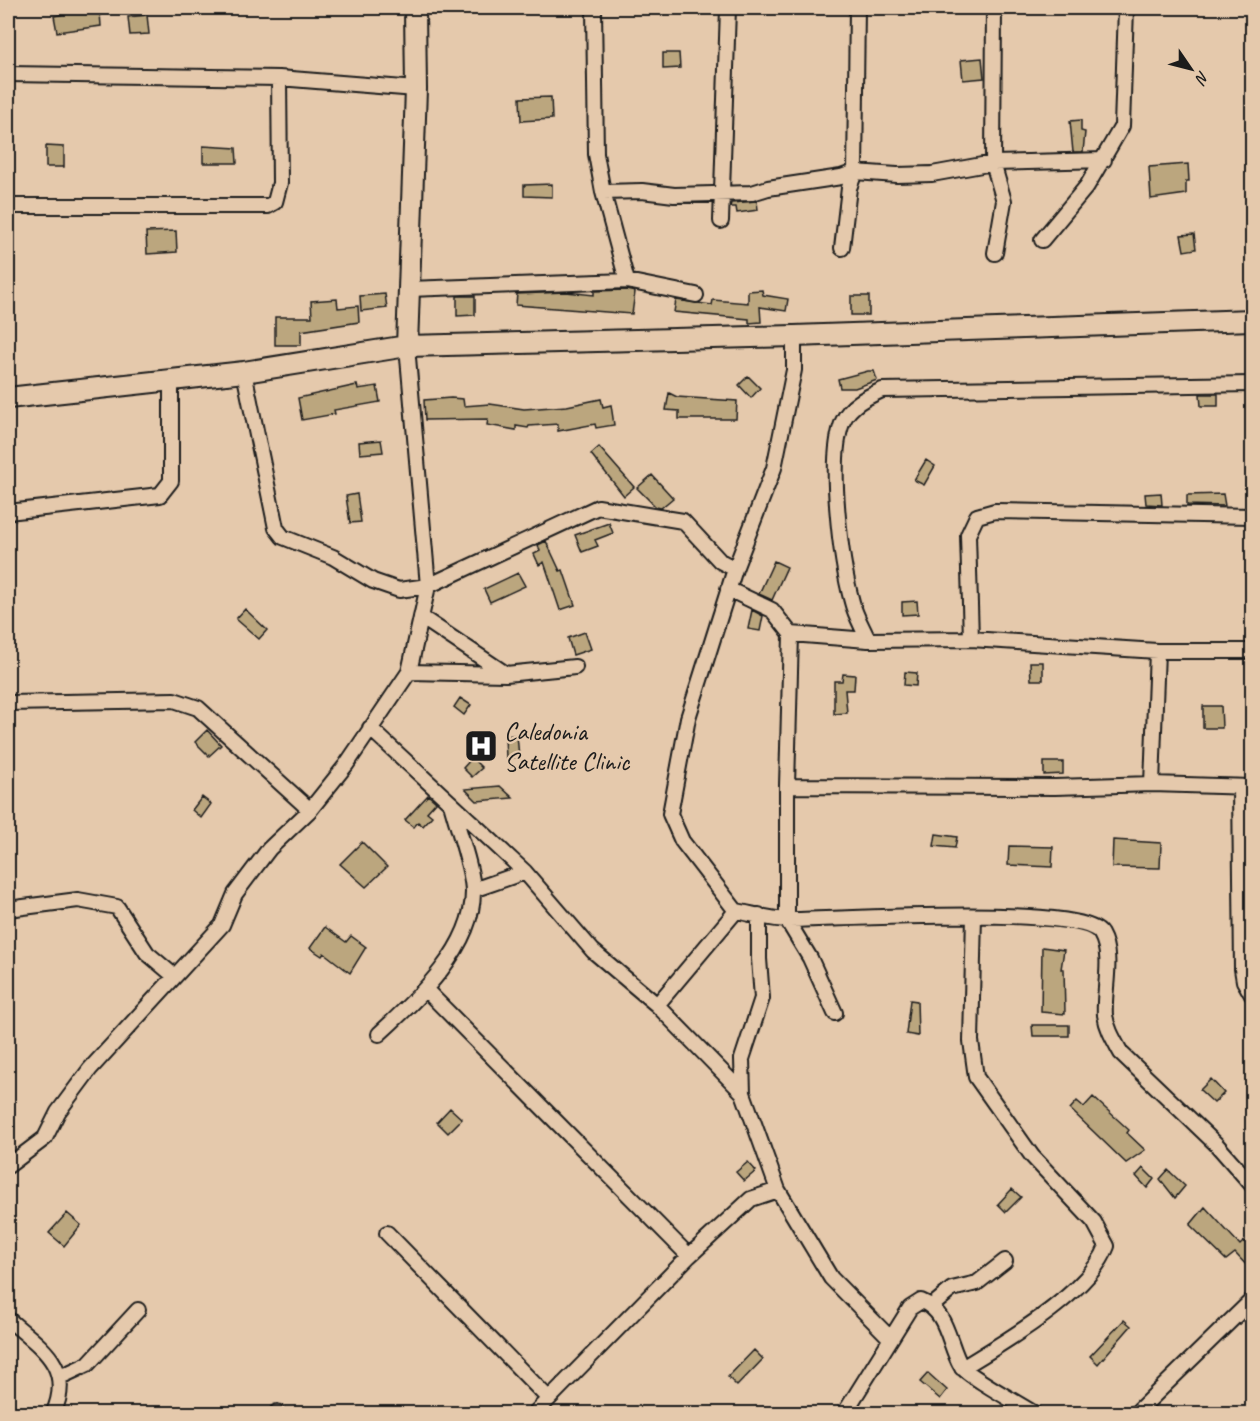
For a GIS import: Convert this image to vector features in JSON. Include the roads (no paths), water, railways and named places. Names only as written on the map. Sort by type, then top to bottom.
[{"type":"street","points":[[8,1166],[45,1138],[58,1112],[90,1069],[173,975],[222,925],[235,894],[269,849],[310,810],[346,765],[409,672],[428,586],[407,346],[416,89],[415,8]]},
{"type":"street","points":[[594,8],[596,153],[603,192],[627,281]]},
{"type":"street","points":[[721,221],[728,8]]},
{"type":"street","points":[[843,248],[849,188],[855,172],[857,8]]},
{"type":"street","points":[[994,8],[993,163],[1004,201],[995,254]]},
{"type":"street","points":[[1042,240],[1087,186],[1122,126],[1126,8]]},
{"type":"street","points":[[8,74],[279,78],[416,89]]},
{"type":"street","points":[[8,206],[268,206],[275,202],[280,183],[279,78]]},
{"type":"street","points":[[603,192],[752,193],[768,188],[841,177],[855,172],[932,174],[993,163],[1104,160]]},
{"type":"street","points":[[409,289],[627,281],[696,295]]},
{"type":"street","points":[[8,398],[244,372],[407,346],[794,336],[1252,320]]},
{"type":"street","points":[[794,336],[794,370],[774,468],[728,589],[688,718],[670,814],[687,849],[736,911],[787,920],[974,916],[1043,917],[1090,925],[1100,932],[1106,949],[1105,1015],[1115,1043],[1132,1066],[1216,1144],[1252,1185]]},
{"type":"street","points":[[244,372],[276,528],[284,537],[333,557],[374,581],[399,590],[428,586],[598,507],[683,521],[720,561],[735,569]]},
{"type":"street","points":[[8,512],[160,495],[171,481],[171,379]]},
{"type":"street","points":[[868,640],[852,604],[847,578],[836,462],[838,438],[844,418],[861,400],[882,390],[1252,384]]},
{"type":"street","points":[[971,639],[968,535],[977,516],[995,511],[1252,516]]},
{"type":"street","points":[[728,589],[772,610],[791,634],[787,786],[787,920],[810,958],[835,1013]]},
{"type":"street","points":[[421,617],[506,674]]},
{"type":"street","points":[[791,634],[868,640],[971,639],[1157,651],[1252,651]]},
{"type":"street","points":[[1152,784],[1157,651]]},
{"type":"street","points":[[409,672],[506,674],[575,668]]},
{"type":"street","points":[[8,704],[174,700],[198,708],[310,810]]},
{"type":"street","points":[[370,728],[525,872],[593,951],[657,1005],[743,1093]]},
{"type":"street","points":[[787,786],[1055,787],[1152,784],[1246,787],[1242,969],[1244,981],[1252,995]]},
{"type":"street","points":[[379,1034],[426,990],[471,918],[473,890],[451,803]]},
{"type":"street","points":[[473,890],[525,872]]},
{"type":"street","points":[[8,909],[78,900],[117,907],[147,953],[173,975]]},
{"type":"street","points":[[657,1005],[736,911]]},
{"type":"street","points":[[759,915],[762,998],[742,1059],[743,1093],[778,1190],[831,1278],[890,1338]]},
{"type":"street","points":[[962,1368],[1041,1318],[1101,1262],[1107,1246],[1094,1222],[1032,1156],[976,1077],[971,1041],[974,916]]},
{"type":"street","points":[[426,990],[688,1256]]},
{"type":"street","points":[[534,1413],[688,1256],[751,1199],[778,1190]]},
{"type":"street","points":[[387,1233],[549,1399]]},
{"type":"street","points":[[933,1305],[952,1290],[977,1283],[1005,1261]]},
{"type":"street","points":[[1135,1413],[1252,1300]]},
{"type":"street","points":[[844,1413],[910,1308],[921,1301],[933,1305],[940,1315],[962,1368],[1035,1413]]},
{"type":"street","points":[[60,1377],[88,1364],[138,1310]]},
{"type":"street","points":[[8,1319],[50,1356],[60,1377],[60,1398],[53,1413]]},
{"type":"place","name":"Caledonia Satellite Clinic","points":[[481,746]]}]
